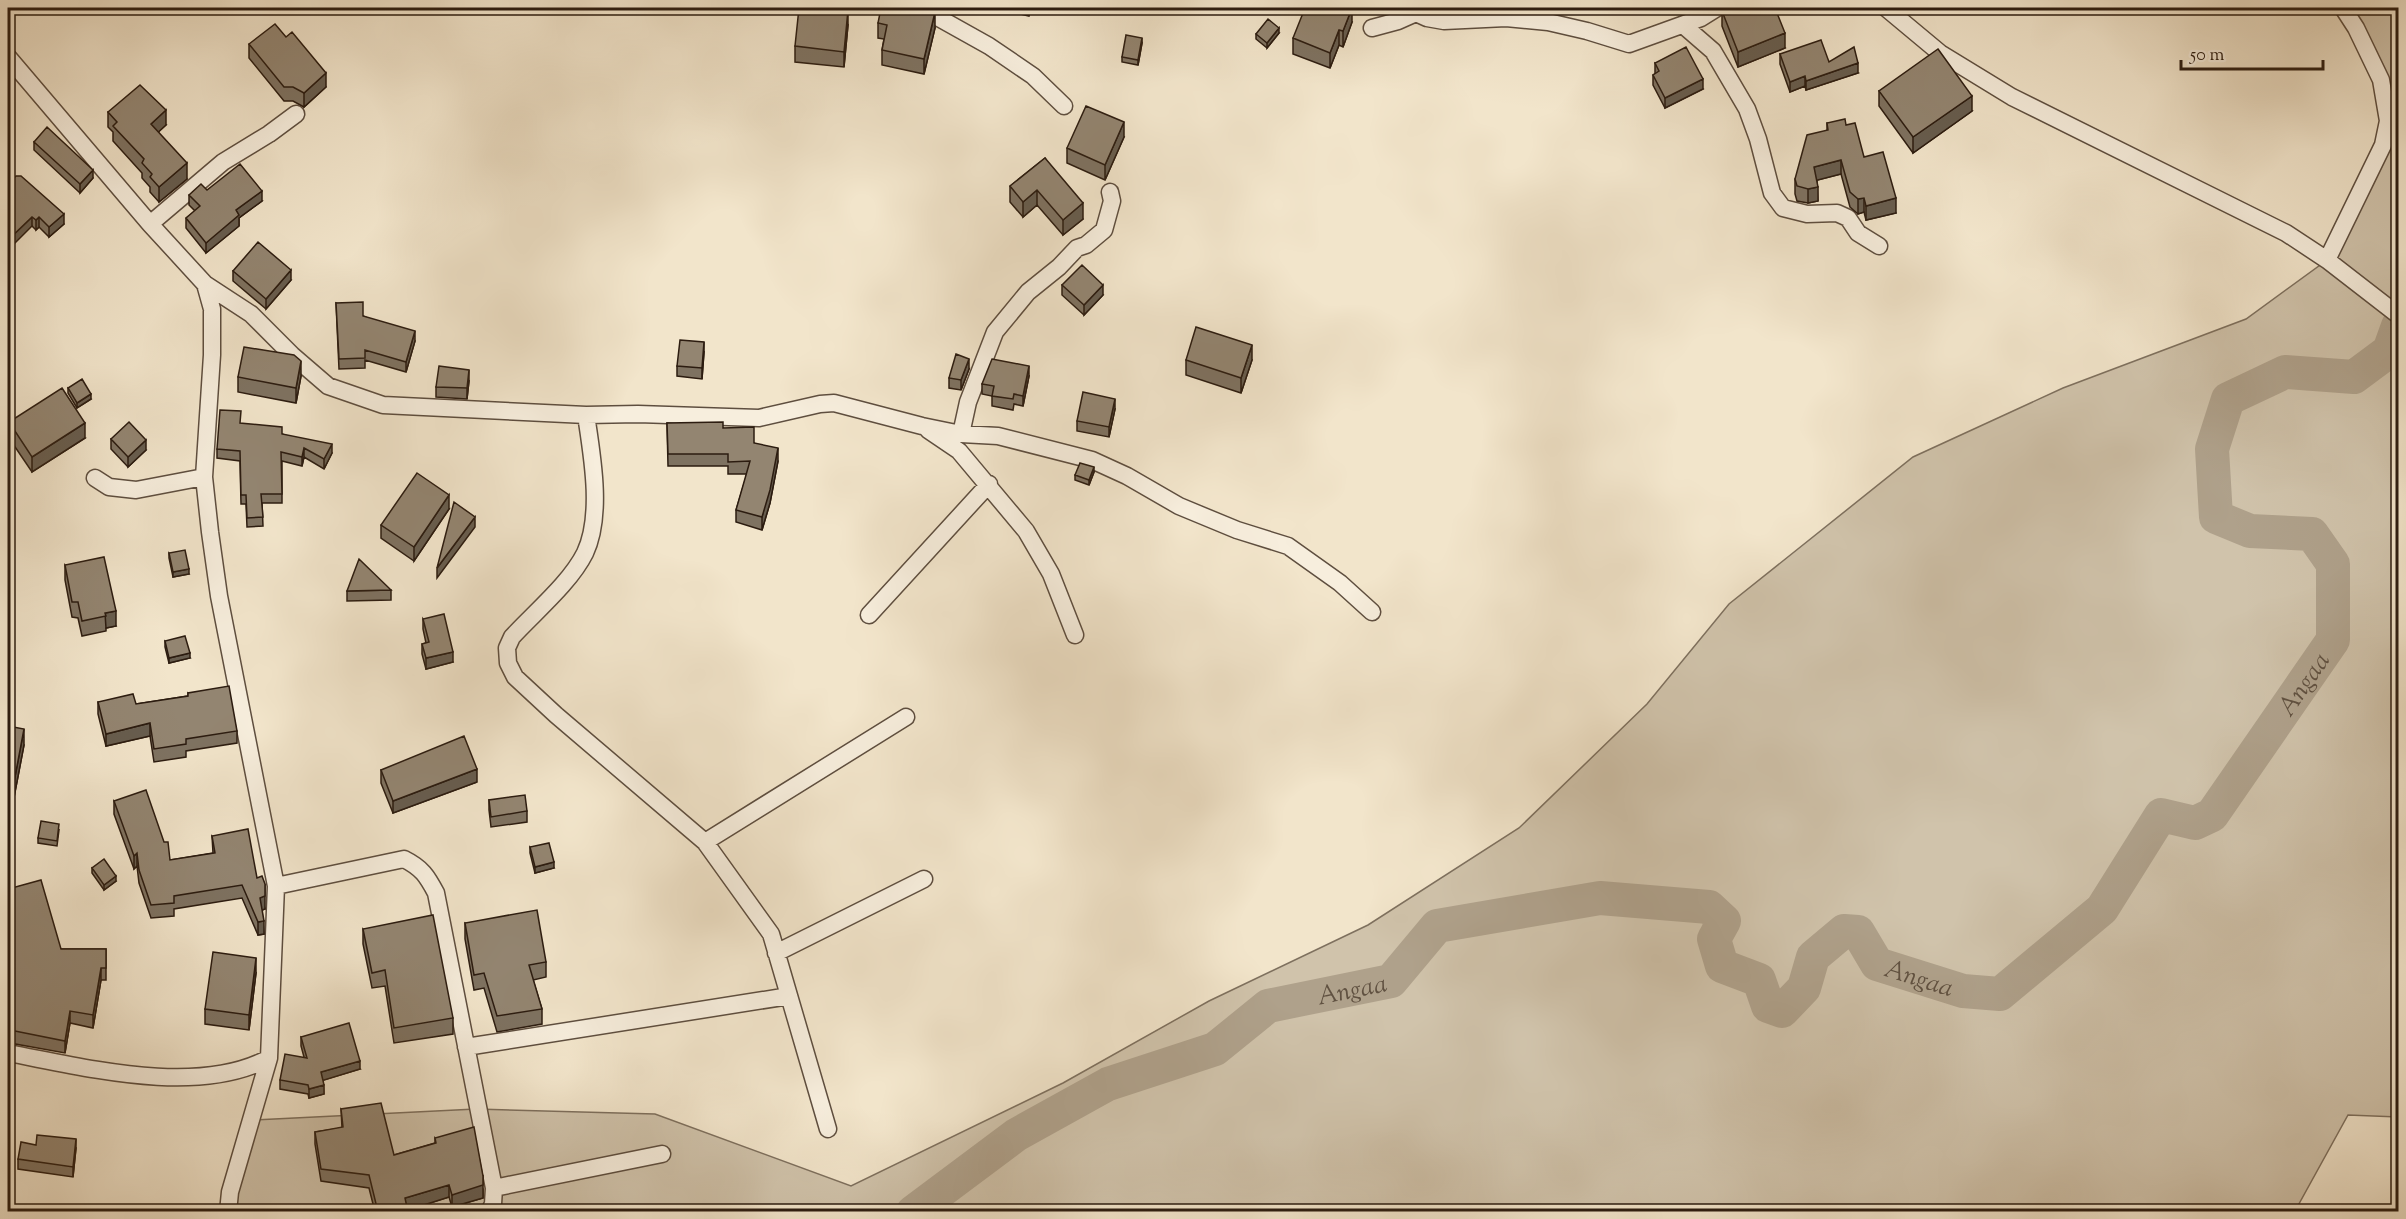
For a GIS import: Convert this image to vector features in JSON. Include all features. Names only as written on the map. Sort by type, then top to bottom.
[{"type":"street","points":[[921,8],[989,46],[1033,76],[1064,106]]},
{"type":"street","points":[[1372,28],[1398,21],[1417,10],[1427,18],[1444,21],[1506,18],[1548,22],[1629,44],[1701,18],[1717,8]]},
{"type":"street","points":[[1886,8],[1940,53],[2012,97],[2286,232],[2398,315]]},
{"type":"street","points":[[2326,260],[2383,145],[2388,121],[2381,80],[2356,28],[2343,8]]},
{"type":"street","points":[[1683,25],[1713,51],[1747,109],[1758,139],[1772,193],[1783,208],[1807,214],[1837,213],[1848,218],[1858,233],[1879,246]]},
{"type":"street","points":[[8,57],[150,225],[205,284],[251,314],[292,355],[328,386],[383,405],[586,415],[638,414],[759,418],[834,403],[961,434],[998,436],[1092,460],[1179,506],[1237,530],[1288,546],[1340,583],[1372,612]]},
{"type":"street","points":[[150,225],[223,162],[296,114]]},
{"type":"street","points":[[961,434],[968,402],[995,332],[1028,292],[1059,267],[1077,248],[1086,245],[1104,230],[1112,201],[1110,192]]},
{"type":"street","points":[[205,284],[212,309],[212,355],[204,477],[219,596],[276,886],[269,1058],[230,1192],[228,1212]]},
{"type":"street","points":[[586,415],[592,453],[594,493],[593,523],[585,552],[573,572],[512,637],[507,648],[508,663],[515,677],[556,715],[705,842],[771,934],[828,1129]]},
{"type":"street","points":[[922,426],[959,452],[989,484],[1026,531],[1051,574],[1075,635]]},
{"type":"street","points":[[95,478],[109,487],[136,490],[204,477]]},
{"type":"street","points":[[869,615],[989,484]]},
{"type":"street","points":[[705,842],[906,717]]},
{"type":"street","points":[[276,886],[404,859],[419,867],[436,893],[494,1188],[493,1204],[489,1212]]},
{"type":"street","points":[[776,953],[924,879]]},
{"type":"street","points":[[466,1047],[789,996]]},
{"type":"street","points":[[8,1053],[153,1077],[196,1078],[255,1066],[269,1058]]},
{"type":"street","points":[[494,1188],[662,1154]]},
{"type":"shaded area","points":[[2343,8],[2398,8],[2398,1117],[2348,1115],[2295,1211],[221,1212],[254,1120],[476,1109],[655,1114],[851,1186],[1063,1083],[1209,1001],[1368,925],[1519,828],[1647,704],[1729,604],[1913,457],[2063,388],[2246,319],[2327,260],[2383,145],[2381,80]]},
{"type":"building","points":[[799,8],[848,10],[844,52],[795,46]]},
{"type":"building","points":[[881,8],[922,8],[935,12],[924,59],[882,50],[887,25],[878,23]]},
{"type":"building","points":[[1305,8],[1352,8],[1343,31],[1339,30],[1330,53],[1293,38]]},
{"type":"building","points":[[1731,8],[1775,8],[1785,33],[1738,52],[1722,11]]},
{"type":"building","points":[[1268,19],[1279,28],[1267,43],[1256,34]]},
{"type":"building","points":[[275,24],[286,37],[292,32],[326,73],[304,93],[293,87],[284,87],[249,44]]},
{"type":"building","points":[[1126,35],[1142,38],[1138,60],[1122,57]]},
{"type":"building","points":[[1821,40],[1829,62],[1854,47],[1858,63],[1806,81],[1805,76],[1790,82],[1780,54]]},
{"type":"building","points":[[1686,47],[1703,79],[1665,98],[1653,75],[1659,71],[1655,63]]},
{"type":"building","points":[[1938,49],[1972,96],[1913,137],[1879,91]]},
{"type":"building","points":[[140,85],[166,110],[151,124],[187,163],[159,187],[150,177],[152,174],[142,163],[144,159],[113,126],[117,122],[108,112]]},
{"type":"building","points":[[1086,106],[1124,122],[1105,165],[1067,148]]},
{"type":"building","points":[[1845,119],[1846,125],[1855,123],[1864,157],[1883,152],[1896,198],[1866,206],[1864,198],[1858,199],[1850,192],[1841,160],[1814,167],[1818,187],[1808,189],[1797,186],[1795,179],[1807,135],[1828,130],[1827,123]]},
{"type":"building","points":[[47,127],[93,170],[80,184],[34,142]]},
{"type":"building","points":[[1045,158],[1083,203],[1063,220],[1037,190],[1023,202],[1010,186]]},
{"type":"building","points":[[240,164],[262,191],[236,210],[239,215],[206,243],[186,218],[200,206],[189,195],[201,184],[207,190]]},
{"type":"building","points":[[16,176],[21,176],[64,214],[49,227],[39,217],[36,220],[32,217],[8,240],[8,182]]},
{"type":"building","points":[[258,242],[291,270],[266,299],[233,271]]},
{"type":"building","points":[[1082,265],[1103,285],[1084,305],[1062,285]]},
{"type":"building","points":[[363,302],[363,316],[415,331],[406,362],[365,350],[365,358],[339,359],[336,303]]},
{"type":"building","points":[[1196,327],[1252,345],[1241,378],[1186,360]]},
{"type":"building","points":[[680,340],[704,342],[702,368],[677,366]]},
{"type":"building","points":[[244,347],[294,355],[301,361],[296,388],[238,377]]},
{"type":"building","points":[[956,354],[969,359],[961,380],[949,378]]},
{"type":"building","points":[[992,359],[1029,366],[1023,396],[1014,394],[1013,399],[992,396],[994,386],[982,384]]},
{"type":"building","points":[[439,366],[469,370],[467,388],[436,387]]},
{"type":"building","points":[[82,379],[91,394],[77,403],[68,388]]},
{"type":"building","points":[[62,388],[85,423],[32,457],[9,422]]},
{"type":"building","points":[[1083,392],[1115,399],[1109,427],[1077,421]]},
{"type":"building","points":[[220,410],[241,411],[240,423],[282,427],[282,434],[332,444],[324,459],[304,448],[302,457],[281,452],[282,494],[261,494],[263,517],[247,518],[246,495],[241,495],[240,451],[217,449]]},
{"type":"building","points":[[129,422],[146,440],[128,457],[111,439]]},
{"type":"building","points":[[723,422],[723,428],[754,427],[754,443],[778,448],[762,517],[736,510],[750,461],[728,462],[728,454],[668,454],[667,423]]},
{"type":"building","points":[[1080,463],[1094,467],[1089,480],[1075,475]]},
{"type":"building","points":[[417,473],[449,495],[414,547],[381,525]]},
{"type":"building","points":[[454,502],[475,517],[437,568]]},
{"type":"building","points":[[185,550],[189,569],[173,572],[169,553]]},
{"type":"building","points":[[104,557],[116,611],[105,613],[106,616],[82,621],[78,602],[72,602],[65,565]]},
{"type":"building","points":[[359,559],[391,590],[347,591]]},
{"type":"building","points":[[444,614],[453,652],[426,658],[422,644],[429,642],[423,619]]},
{"type":"building","points":[[185,636],[190,653],[169,658],[165,641]]},
{"type":"building","points":[[229,686],[237,731],[186,739],[186,744],[154,749],[150,723],[106,734],[98,702],[133,694],[136,704],[188,696],[188,693]]},
{"type":"building","points":[[8,726],[24,729],[11,798],[8,797]]},
{"type":"building","points":[[464,736],[477,769],[393,801],[381,770]]},
{"type":"building","points":[[146,790],[164,842],[168,842],[170,860],[215,853],[212,836],[248,829],[257,878],[262,876],[265,884],[265,896],[260,898],[264,921],[258,922],[242,885],[174,896],[174,903],[151,905],[139,870],[137,853],[134,856],[114,801]]},
{"type":"building","points":[[525,795],[527,811],[491,817],[489,800]]},
{"type":"building","points":[[41,821],[59,824],[57,841],[38,838]]},
{"type":"building","points":[[549,843],[554,862],[535,867],[530,847]]},
{"type":"building","points":[[104,859],[116,876],[104,885],[92,868]]},
{"type":"building","points":[[41,880],[61,949],[106,949],[106,968],[101,968],[93,1015],[70,1011],[65,1041],[8,1031],[8,889]]},
{"type":"building","points":[[537,910],[546,962],[529,965],[542,1009],[497,1016],[484,973],[474,975],[465,923]]},
{"type":"building","points":[[433,915],[453,1018],[394,1028],[385,970],[372,973],[363,929]]},
{"type":"building","points":[[213,952],[256,958],[249,1015],[205,1009]]},
{"type":"building","points":[[349,1023],[360,1061],[321,1072],[324,1085],[309,1089],[308,1085],[280,1080],[285,1054],[307,1058],[301,1037]]},
{"type":"building","points":[[381,1103],[394,1155],[436,1143],[435,1138],[474,1127],[483,1185],[452,1195],[449,1185],[405,1198],[408,1212],[378,1212],[369,1175],[321,1169],[315,1132],[343,1127],[341,1109]]},
{"type":"building","points":[[37,1135],[76,1139],[73,1167],[18,1159],[21,1142],[36,1145]]},
{"type":"building","points":[[8,1153],[13,1154],[11,1167],[8,1166]]},
{"type":"waterway","name":"Angaa","points":[[913,1212],[1016,1135],[1108,1084],[1215,1049],[1268,1006],[1391,981],[1437,926],[1600,898],[1709,907],[1724,921],[1714,939],[1722,966],[1759,980],[1768,1006],[1782,1011],[1804,988],[1813,957],[1844,931],[1858,932],[1877,964],[1963,991],[2000,994],[2102,909],[2161,815],[2195,823],[2212,815],[2333,640],[2333,564],[2312,534],[2250,531],[2216,517],[2212,449],[2228,399],[2285,372],[2354,377],[2389,351],[2398,326]]}]
